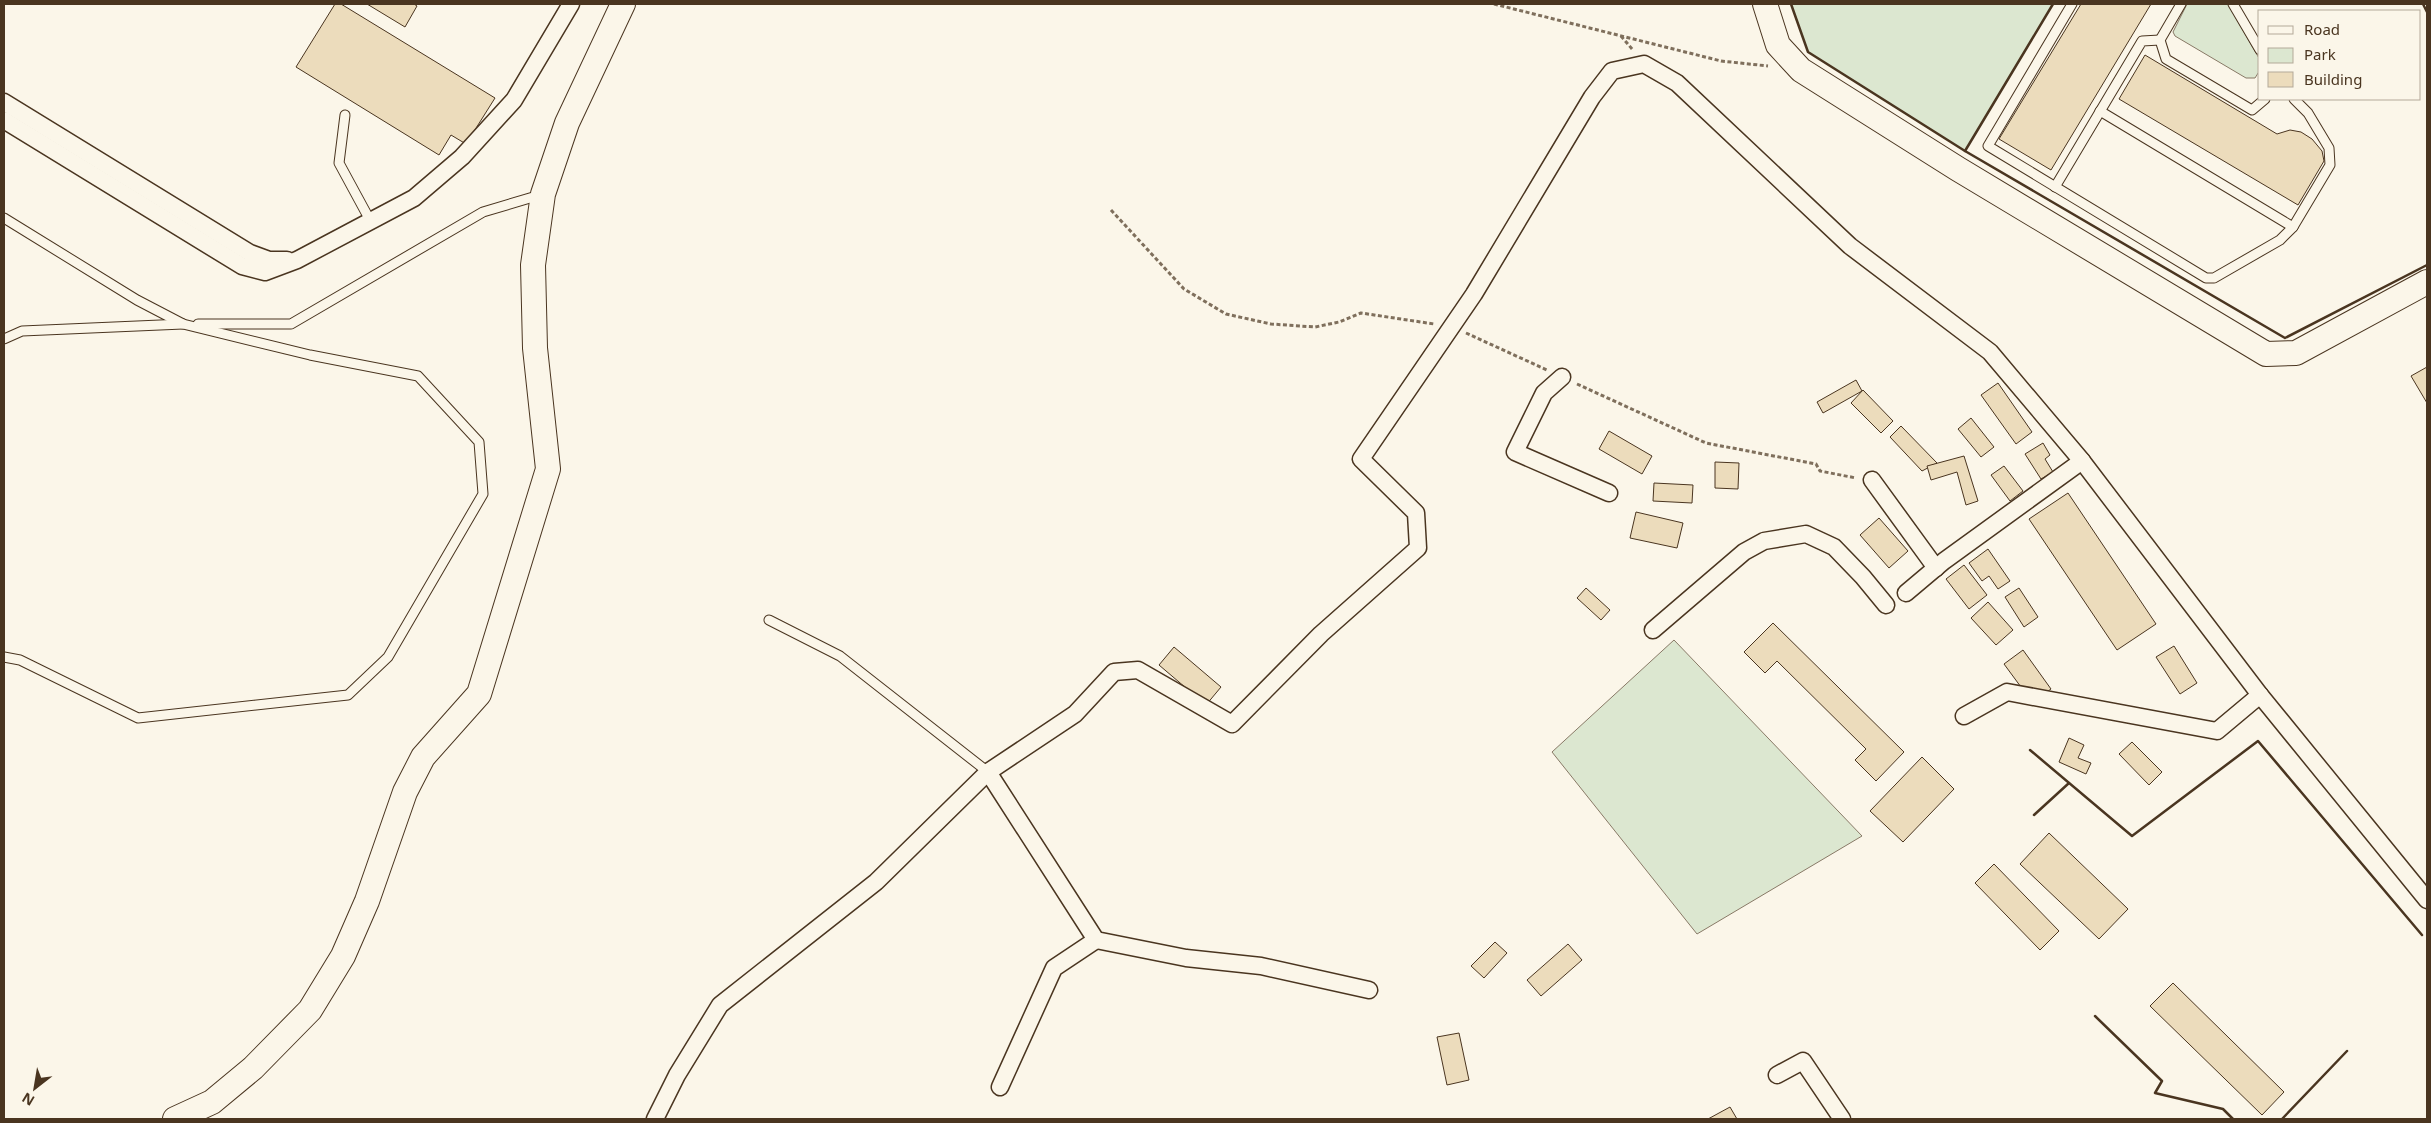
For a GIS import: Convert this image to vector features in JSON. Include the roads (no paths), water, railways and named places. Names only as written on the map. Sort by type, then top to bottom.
[{"type":"street","points":[[4,120],[242,266],[265,272],[297,260],[414,198],[462,157],[514,100],[571,4]]},
{"type":"street","points":[[175,1119],[212,1102],[253,1068],[310,1010],[343,956],[367,901],[405,792],[423,757],[479,694],[548,470],[535,348],[533,265],[543,194],[567,123],[623,4]]},
{"type":"street","points":[[1765,4],[1778,45],[1801,70],[1958,169],[2266,354],[2296,353],[2427,282]]},
{"type":"street","points":[[655,1119],[677,1075],[720,1005],[876,882],[988,772],[1075,714],[1114,672],[1138,670],[1232,724],[1321,634],[1418,548],[1416,513],[1361,459],[1474,294],[1592,97],[1612,71],[1644,64],[1677,83],[1850,246],[1990,352],[2082,461],[2260,695],[2427,900]]},
{"type":"street","points":[[4,102],[250,253],[269,260],[297,260]]},
{"type":"street","points":[[1562,377],[1544,393],[1515,452],[1609,493]]},
{"type":"street","points":[[1906,593],[1936,568],[2082,461]]},
{"type":"street","points":[[1872,480],[1936,568]]},
{"type":"street","points":[[1653,630],[1744,552],[1764,541],[1806,534],[1834,547],[1863,577],[1886,606]]},
{"type":"street","points":[[1964,716],[2007,692],[2217,731],[2260,695]]},
{"type":"street","points":[[988,772],[1096,940]]},
{"type":"street","points":[[1000,1087],[1054,968],[1096,940],[1186,958],[1261,966],[1369,990]]},
{"type":"street","points":[[1776,1075],[1803,1061],[1842,1119]]},
{"type":"lane","points":[[2072,4],[1988,146],[2206,278],[2214,278],[2280,240],[2293,227],[2330,165],[2329,148],[2308,113],[2295,100]]},
{"type":"lane","points":[[2181,4],[2160,40],[2166,59],[2252,110],[2264,100]]},
{"type":"lane","points":[[2233,4],[2258,47]]},
{"type":"lane","points":[[2055,187],[2142,41],[2160,40]]},
{"type":"lane","points":[[2100,111],[2293,227]]},
{"type":"lane","points":[[345,115],[338,163],[371,222]]},
{"type":"lane","points":[[4,339],[22,331],[183,324],[291,324],[483,212],[543,194]]},
{"type":"lane","points":[[4,218],[138,300],[183,324],[310,355],[418,376],[479,442],[483,494],[388,657],[348,696],[138,718],[20,660],[4,657]]},
{"type":"lane","points":[[769,620],[840,656],[988,772]]}]
